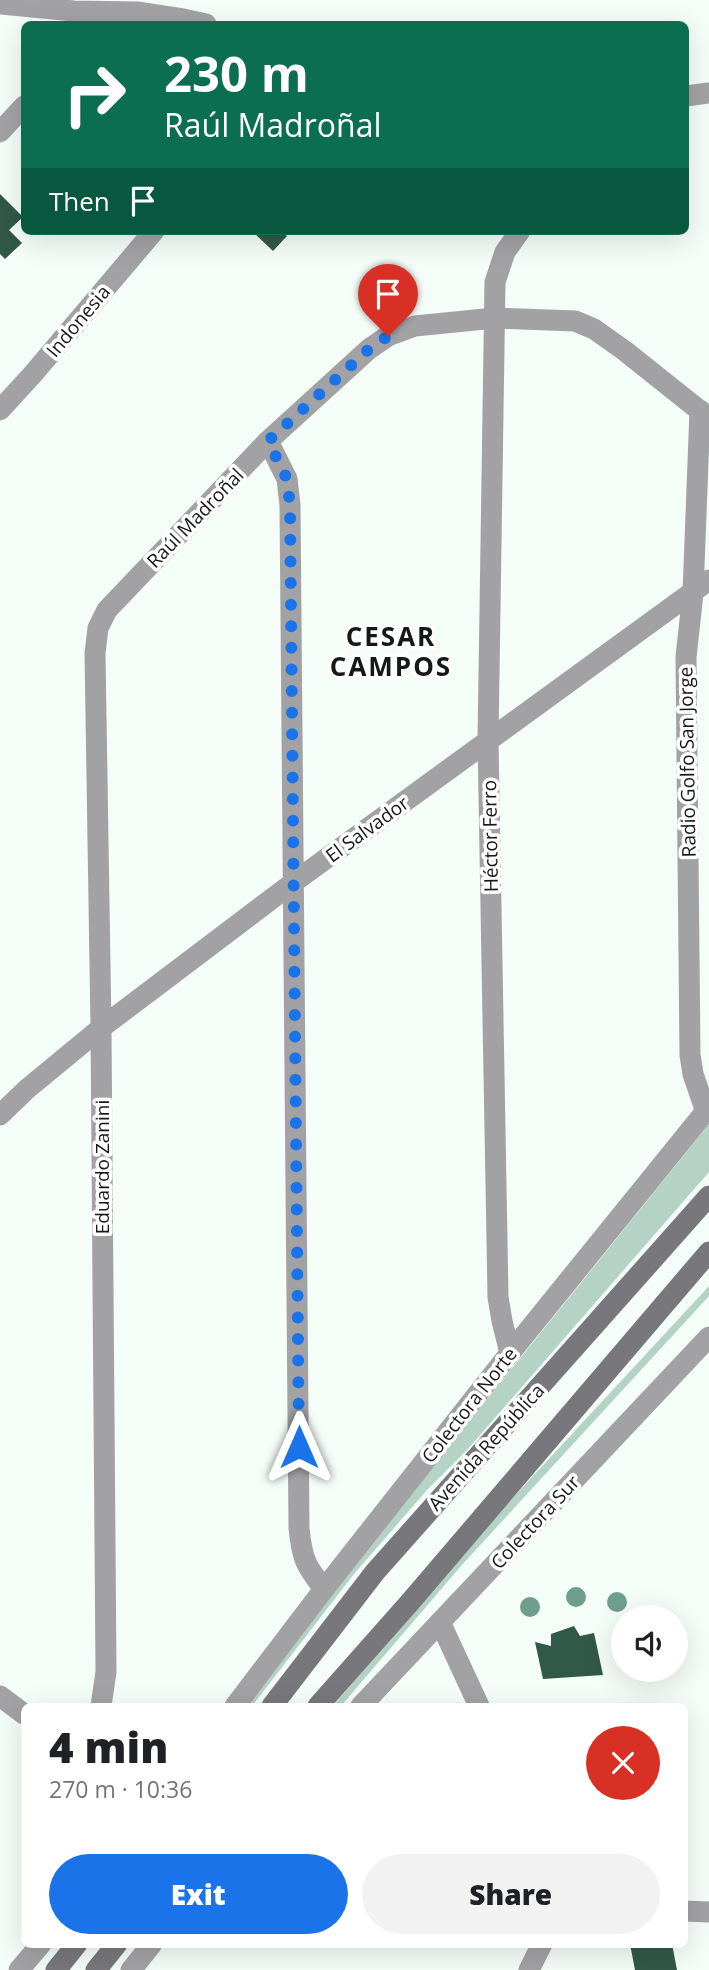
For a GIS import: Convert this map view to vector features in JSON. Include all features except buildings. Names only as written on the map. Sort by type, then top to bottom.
[{"type":"street","points":[[0,4],[73,18],[137,12],[192,21]]},
{"type":"street","points":[[689,96],[709,93]]},
{"type":"street","points":[[0,132],[21,109]]},
{"type":"street","name":"Indonesia","points":[[0,410],[151,235]]},
{"type":"street","name":"Héctor Ferro","points":[[510,1353],[498,1297],[488,740],[495,282],[505,252],[517,235]]},
{"type":"street","name":"Raúl Madroñal","points":[[98,628],[107,610],[268,441],[369,349],[388,336],[415,326],[495,318],[575,321],[594,329],[625,351],[704,414]]},
{"type":"street","name":"Radio Golfo San Jorge","points":[[704,414],[701,586],[687,657],[690,1055],[693,1074],[707,1110]]},
{"type":"street","points":[[268,441],[287,479],[290,505],[299,1528],[302,1554],[308,1569],[324,1589]]},
{"type":"street","name":"El Salvador","points":[[0,1115],[101,1028],[294,882],[701,586]]},
{"type":"street","name":"Eduardo Zanini","points":[[98,628],[95,653],[106,1658],[102,1703]]},
{"type":"street","name":"Colectora Norte","points":[[237,1703],[510,1353],[707,1110]]},
{"type":"street","name":"Avenida República","points":[[274,1703],[375,1572],[709,1196]]},
{"type":"street","points":[[321,1703],[709,1252]]},
{"type":"street","name":"Colectora Sur","points":[[364,1703],[709,1337]]},
{"type":"street","points":[[440,1622],[478,1703]]},
{"type":"street","points":[[0,1696],[21,1712]]},
{"type":"street","points":[[688,1911],[709,1912]]},
{"type":"street","points":[[19,1970],[38,1948]]},
{"type":"street","points":[[56,1970],[74,1948]]},
{"type":"street","points":[[96,1970],[114,1948]]},
{"type":"street","points":[[131,1970],[149,1948]]},
{"type":"street","points":[[529,1970],[540,1948]]},
{"type":"green space","points":[[709,1124],[709,1172],[467,1450],[427,1490],[354,1574],[254,1703],[248,1703],[339,1583]]},
{"type":"green space","points":[[709,1286],[709,1296],[461,1566],[344,1703],[336,1703],[469,1545]]},
{"type":"district","name":"CESAR CAMPOS","points":[[391,652]]},
{"type":"route","points":[[299,1447],[290,505],[287,479],[268,441],[369,349],[388,336]]}]
